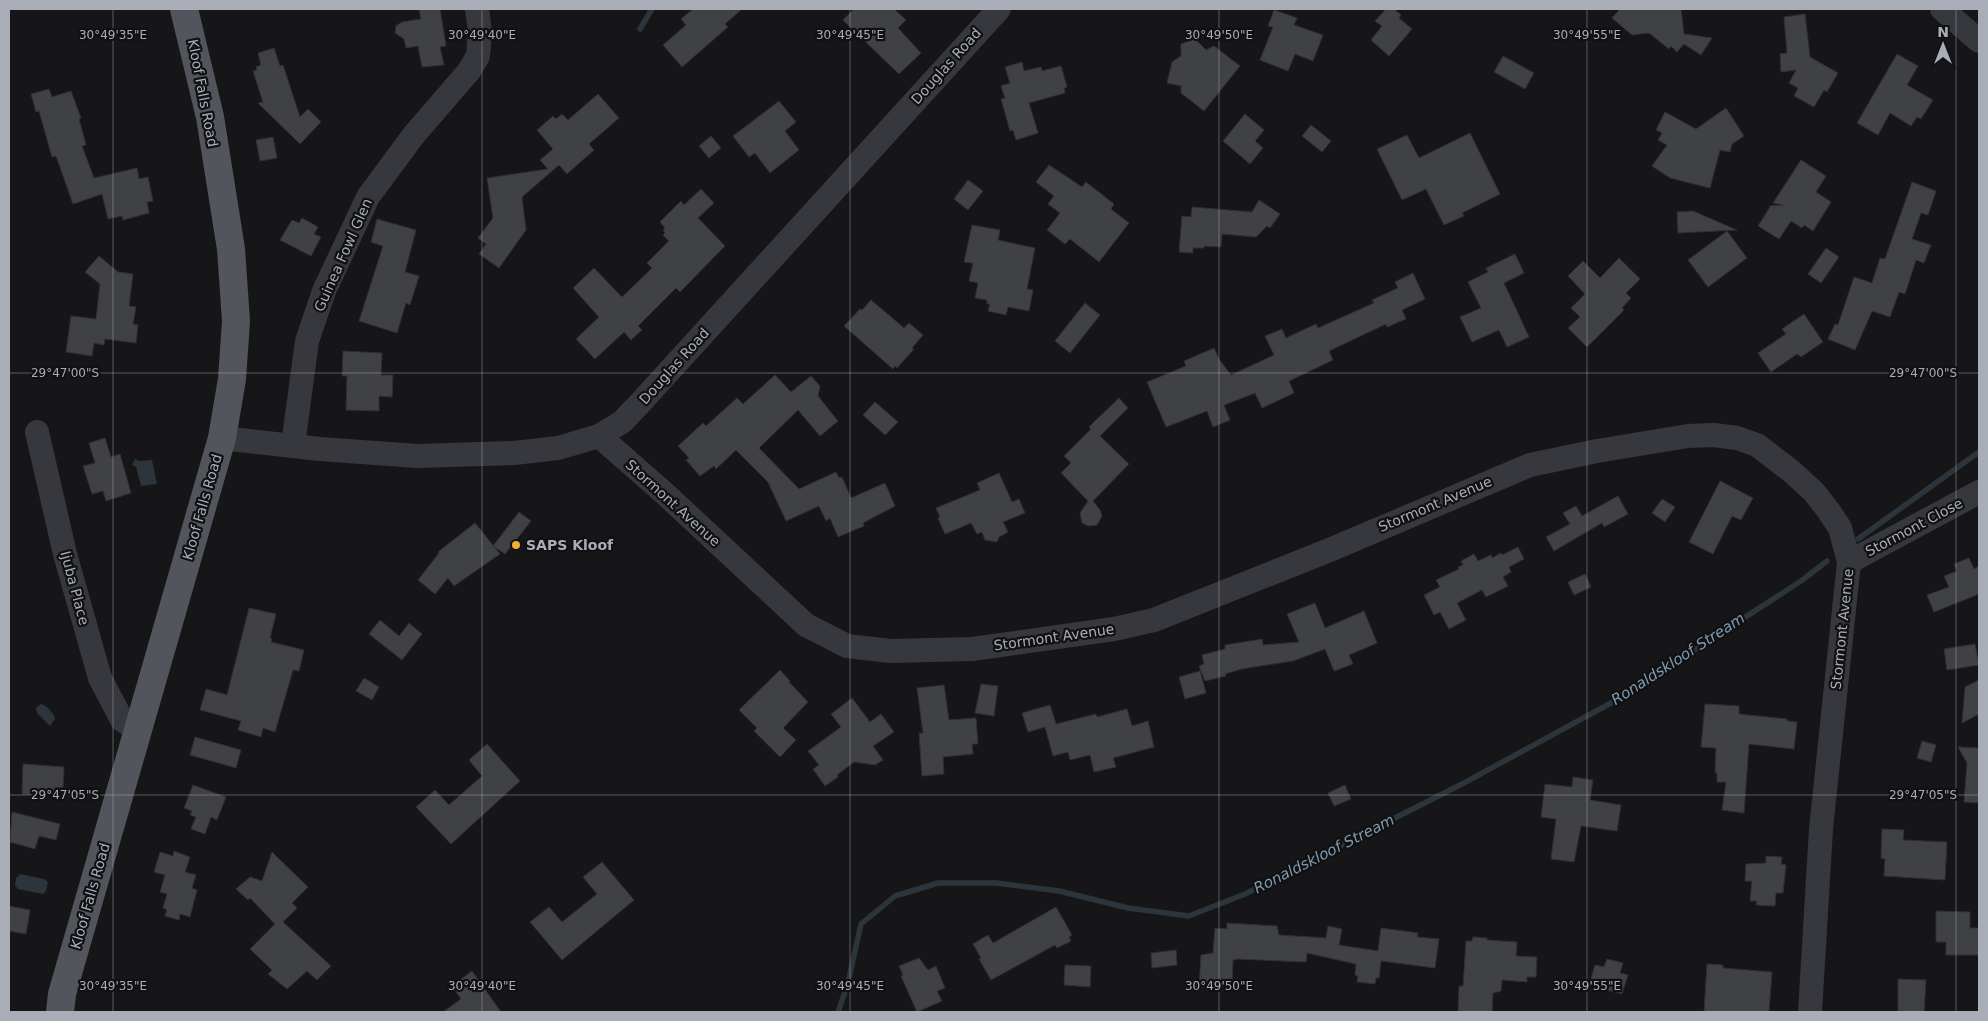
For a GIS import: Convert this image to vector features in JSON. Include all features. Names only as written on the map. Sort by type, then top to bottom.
[{"type":"main road","name":"Kloof Falls Road","points":[[58,1006],[222,438],[232,379],[236,321],[231,249],[210,117],[184,9]]},
{"type":"street","name":"Guinea Fowl Glen","points":[[294,446],[307,341],[324,291],[368,197],[413,136],[469,71],[478,56],[480,32],[477,9]]},
{"type":"street","name":"Douglas Road","points":[[222,438],[417,456],[514,453],[558,448],[599,436],[622,422],[642,401],[999,9]]},
{"type":"street","points":[[1942,9],[1979,41]]},
{"type":"street","name":"Ijuba Place","points":[[37,432],[65,554],[100,678],[122,720],[138,730]]},
{"type":"street","name":"Stormont Avenue","points":[[599,436],[663,492],[806,625],[847,646],[891,651],[972,649],[1114,629],[1154,620],[1332,549],[1530,465],[1597,451],[1688,436],[1714,435],[1737,438],[1757,446],[1785,466],[1814,492],[1840,528],[1849,562],[1821,829],[1812,953],[1810,1012]]},
{"type":"street","name":"Stormont Close","points":[[1849,562],[1979,492]]},
{"type":"shaded area","points":[[135,459],[139,461],[152,460],[157,484],[141,486],[136,467],[132,465]]},
{"type":"shaded area","points":[[41,704],[50,710],[55,719],[50,726],[37,713],[36,708]]},
{"type":"shaded area","points":[[20,874],[44,879],[48,882],[46,891],[43,894],[18,889],[15,885],[16,878]]},
{"type":"building","points":[[419,9],[440,9],[446,46],[440,47],[444,65],[422,67],[418,46],[406,48],[404,39],[395,33],[396,26],[402,22],[421,19]]},
{"type":"building","points":[[693,9],[742,9],[725,24],[728,27],[682,67],[663,45],[686,25],[681,19]]},
{"type":"building","points":[[854,9],[894,9],[906,20],[898,28],[921,53],[899,74],[843,20]]},
{"type":"building","points":[[1386,9],[1394,9],[1401,15],[1399,18],[1412,29],[1389,56],[1371,40],[1382,26],[1375,21]]},
{"type":"building","points":[[1620,9],[1681,9],[1684,34],[1712,38],[1701,55],[1684,44],[1677,52],[1671,46],[1669,49],[1649,33],[1632,35],[1612,18]]},
{"type":"building","points":[[1274,10],[1297,18],[1294,25],[1323,35],[1313,61],[1295,54],[1288,71],[1260,60],[1273,27],[1268,26]]},
{"type":"building","points":[[1805,14],[1810,57],[1838,73],[1827,92],[1824,90],[1814,107],[1794,96],[1798,88],[1789,83],[1796,70],[1781,72],[1780,54],[1787,53],[1784,17]]},
{"type":"building","points":[[1195,39],[1206,50],[1214,46],[1240,66],[1204,111],[1181,93],[1181,86],[1167,83],[1172,62],[1181,56],[1181,44]]},
{"type":"building","points":[[274,48],[280,66],[283,65],[300,117],[308,109],[321,122],[300,144],[258,103],[263,102],[253,71],[257,70],[256,67],[261,65],[258,53]]},
{"type":"building","points":[[1897,54],[1918,66],[1907,85],[1933,100],[1921,119],[1917,117],[1911,126],[1890,113],[1878,135],[1857,123]]},
{"type":"building","points":[[1503,56],[1534,73],[1525,89],[1494,72]]},
{"type":"building","points":[[1022,62],[1024,71],[1041,67],[1042,71],[1061,66],[1067,87],[1064,88],[1065,93],[1029,103],[1038,133],[1016,140],[1013,130],[1010,131],[1001,99],[1005,98],[1001,86],[1010,83],[1005,67]]},
{"type":"building","points":[[49,89],[52,97],[71,91],[81,118],[79,119],[86,145],[82,146],[94,178],[137,168],[139,179],[148,177],[153,201],[147,202],[149,213],[123,220],[122,216],[108,219],[102,194],[73,204],[56,156],[52,157],[39,111],[36,112],[31,94]]},
{"type":"building","points":[[598,94],[619,118],[589,144],[594,150],[567,174],[559,165],[522,197],[526,230],[499,268],[479,254],[486,244],[478,238],[493,218],[487,178],[548,169],[540,160],[553,149],[537,130],[553,116],[556,119],[562,114],[568,120]]},
{"type":"building","points":[[779,101],[796,122],[785,131],[799,150],[770,173],[755,153],[749,157],[733,136]]},
{"type":"building","points":[[1726,108],[1744,136],[1732,144],[1730,152],[1720,150],[1710,188],[1670,178],[1652,166],[1667,145],[1658,140],[1662,133],[1656,130],[1665,112],[1696,129]]},
{"type":"building","points":[[1245,114],[1264,130],[1255,141],[1263,148],[1250,164],[1223,141]]},
{"type":"building","points":[[1311,125],[1331,141],[1322,152],[1302,136]]},
{"type":"building","points":[[1470,133],[1500,194],[1462,213],[1464,216],[1444,225],[1426,189],[1402,200],[1377,149],[1407,135],[1419,158]]},
{"type":"building","points":[[711,136],[721,148],[709,158],[699,146]]},
{"type":"building","points":[[273,137],[277,158],[260,161],[256,140]]},
{"type":"building","points":[[1801,160],[1826,176],[1816,192],[1831,202],[1813,231],[1804,225],[1802,228],[1791,221],[1779,239],[1758,226],[1769,206],[1783,205],[1773,203]]},
{"type":"building","points":[[1049,165],[1082,187],[1086,182],[1114,204],[1111,209],[1129,223],[1099,262],[1070,239],[1065,244],[1047,230],[1060,213],[1048,204],[1054,196],[1036,182]]},
{"type":"building","points":[[968,180],[983,191],[968,210],[954,199]]},
{"type":"building","points":[[1912,182],[1936,191],[1928,215],[1921,213],[1912,239],[1931,245],[1924,263],[1916,260],[1905,294],[1899,292],[1890,317],[1872,311],[1855,350],[1828,339],[1835,324],[1838,325],[1854,277],[1872,283],[1880,258],[1885,259]]},
{"type":"building","points":[[701,189],[714,203],[698,218],[725,246],[680,292],[676,288],[638,326],[642,330],[631,340],[624,332],[595,359],[576,339],[599,317],[573,288],[594,268],[622,297],[652,268],[647,263],[669,241],[663,235],[665,228],[660,222],[681,201],[684,205]]},
{"type":"building","points":[[1259,200],[1280,214],[1270,228],[1267,226],[1256,237],[1222,234],[1221,247],[1204,246],[1204,248],[1193,248],[1193,253],[1179,252],[1182,216],[1191,217],[1192,207],[1252,212]]},
{"type":"building","points":[[1693,211],[1737,230],[1678,233],[1677,212]]},
{"type":"building","points":[[302,218],[318,227],[314,234],[321,237],[311,256],[280,240],[292,220],[299,223]]},
{"type":"building","points":[[377,219],[416,230],[405,272],[419,276],[410,305],[406,303],[397,333],[359,321],[383,246],[371,242]]},
{"type":"building","points":[[972,225],[1000,230],[998,240],[1035,248],[1027,289],[1033,290],[1029,311],[1008,307],[1006,315],[988,311],[990,304],[987,304],[987,300],[975,298],[978,283],[969,281],[973,263],[964,262]]},
{"type":"building","points":[[1727,231],[1747,258],[1708,287],[1688,260]]},
{"type":"building","points":[[1826,248],[1839,257],[1821,283],[1808,274]]},
{"type":"building","points":[[1515,254],[1524,273],[1504,283],[1529,337],[1507,347],[1499,330],[1472,342],[1460,317],[1481,308],[1468,282],[1488,272],[1486,268]]},
{"type":"building","points":[[99,256],[118,272],[133,274],[129,306],[136,307],[133,324],[138,325],[136,343],[105,339],[104,345],[94,343],[92,356],[66,352],[71,316],[96,319],[100,284],[85,272]]},
{"type":"building","points":[[1619,258],[1640,279],[1626,293],[1631,298],[1622,308],[1624,310],[1587,347],[1568,328],[1580,317],[1571,308],[1585,294],[1568,276],[1583,261],[1600,278]]},
{"type":"building","points":[[1413,273],[1425,299],[1402,310],[1406,319],[1387,327],[1386,324],[1329,351],[1333,360],[1289,381],[1294,393],[1262,408],[1255,393],[1224,405],[1230,420],[1213,427],[1207,411],[1166,427],[1147,382],[1186,366],[1184,361],[1214,348],[1219,359],[1231,375],[1274,355],[1265,336],[1282,329],[1286,338],[1316,324],[1318,328],[1374,303],[1372,300],[1398,288],[1395,282]]},
{"type":"building","points":[[871,300],[904,328],[909,323],[923,335],[912,348],[914,349],[897,368],[895,366],[893,369],[844,326]]},
{"type":"building","points":[[1085,303],[1100,315],[1070,353],[1055,341]]},
{"type":"building","points":[[1804,314],[1823,342],[1801,357],[1797,354],[1771,372],[1758,353],[1786,334],[1782,329]]},
{"type":"building","points":[[343,351],[382,353],[381,375],[393,375],[392,397],[379,396],[379,411],[346,410],[347,376],[342,376]]},
{"type":"building","points":[[775,375],[791,392],[811,376],[820,386],[818,396],[838,421],[820,436],[798,410],[759,448],[799,489],[836,472],[839,478],[842,477],[851,498],[885,483],[895,506],[863,523],[864,526],[838,537],[830,518],[826,521],[819,506],[786,521],[768,482],[736,450],[716,469],[714,466],[700,476],[686,460],[689,458],[678,446],[703,423],[706,426],[737,398],[743,404]]},
{"type":"building","points":[[1119,398],[1128,408],[1100,436],[1129,464],[1093,501],[1102,516],[1097,525],[1088,526],[1082,523],[1080,513],[1088,501],[1061,473],[1071,463],[1064,456],[1091,429],[1089,427]]},
{"type":"building","points":[[875,402],[898,422],[885,435],[863,415]]},
{"type":"building","points":[[105,438],[111,457],[120,454],[131,493],[106,501],[103,491],[92,494],[83,466],[95,463],[89,443]]},
{"type":"building","points":[[999,473],[1012,502],[1019,499],[1025,513],[1003,522],[1008,532],[999,537],[997,542],[985,540],[982,532],[977,534],[971,523],[945,534],[936,508],[980,490],[977,483]]},
{"type":"building","points":[[1720,481],[1753,498],[1741,520],[1732,516],[1713,554],[1689,542]]},
{"type":"building","points":[[1618,496],[1628,514],[1604,527],[1602,523],[1554,551],[1546,537],[1570,524],[1563,513],[1576,506],[1582,516]]},
{"type":"building","points":[[1662,499],[1675,507],[1665,522],[1652,513]]},
{"type":"building","points":[[519,512],[531,521],[505,554],[493,546]]},
{"type":"building","points":[[475,523],[500,554],[454,586],[448,578],[435,594],[418,580],[438,552]]},
{"type":"building","points":[[1518,547],[1524,559],[1509,567],[1511,572],[1503,577],[1508,586],[1486,597],[1482,590],[1457,603],[1466,620],[1449,629],[1440,612],[1434,615],[1424,595],[1440,587],[1436,580],[1459,569],[1458,567],[1463,565],[1461,561],[1474,554],[1478,561],[1491,555],[1492,558],[1501,553],[1502,555]]},
{"type":"building","points":[[1969,558],[1974,569],[1979,566],[1979,594],[1934,612],[1927,595],[1949,587],[1944,576],[1957,571],[1954,564]]},
{"type":"building","points":[[1585,574],[1591,587],[1574,595],[1568,582]]},
{"type":"building","points":[[1315,603],[1325,628],[1364,611],[1377,643],[1349,655],[1353,664],[1334,671],[1325,649],[1293,661],[1241,669],[1225,674],[1226,676],[1205,681],[1199,666],[1204,664],[1202,655],[1225,649],[1225,645],[1262,639],[1263,645],[1299,642],[1287,614]]},
{"type":"building","points":[[249,608],[276,614],[270,638],[272,639],[271,642],[304,650],[299,671],[293,670],[275,732],[263,728],[261,737],[238,730],[241,721],[200,710],[206,689],[227,695]]},
{"type":"building","points":[[380,620],[399,636],[409,623],[422,634],[402,660],[369,634]]},
{"type":"building","points":[[1975,644],[1979,665],[1947,670],[1944,649]]},
{"type":"building","points":[[780,670],[808,702],[783,728],[796,740],[780,757],[754,731],[757,728],[739,710]]},
{"type":"building","points":[[1200,671],[1206,693],[1185,699],[1179,677]]},
{"type":"building","points":[[364,678],[379,687],[372,700],[356,691]]},
{"type":"building","points":[[1979,680],[1979,714],[1962,723],[1965,687]]},
{"type":"building","points":[[981,684],[998,686],[994,716],[975,713]]},
{"type":"building","points":[[944,685],[949,720],[976,718],[978,744],[972,744],[973,754],[943,757],[944,774],[922,776],[919,733],[923,733],[917,688]]},
{"type":"building","points":[[852,698],[870,722],[881,714],[894,732],[873,746],[883,760],[875,765],[854,762],[825,786],[813,769],[819,765],[808,751],[841,727],[831,714]]},
{"type":"building","points":[[1705,704],[1739,706],[1739,714],[1787,719],[1787,721],[1797,722],[1794,749],[1749,744],[1744,813],[1722,810],[1726,782],[1717,782],[1717,773],[1715,773],[1716,748],[1701,747]]},
{"type":"building","points":[[1050,705],[1056,724],[1096,714],[1097,717],[1127,709],[1132,726],[1148,721],[1154,747],[1113,758],[1116,767],[1094,772],[1090,755],[1070,760],[1068,752],[1053,756],[1045,727],[1028,732],[1022,713]]},
{"type":"building","points":[[195,737],[241,750],[236,768],[190,755]]},
{"type":"building","points":[[1922,741],[1936,745],[1931,762],[1917,758]]},
{"type":"building","points":[[487,744],[520,781],[451,844],[416,807],[435,790],[449,805],[482,776],[469,760]]},
{"type":"building","points":[[1958,747],[1979,748],[1979,803],[1964,802],[1967,763]]},
{"type":"building","points":[[23,764],[64,767],[63,788],[55,787],[55,796],[22,794]]},
{"type":"building","points":[[1573,777],[1593,780],[1590,800],[1621,805],[1617,831],[1581,826],[1574,862],[1551,859],[1556,819],[1541,817],[1545,784],[1572,787]]},
{"type":"building","points":[[193,785],[226,797],[217,820],[211,817],[205,834],[191,829],[196,817],[190,815],[192,811],[184,808]]},
{"type":"building","points":[[1345,785],[1351,799],[1334,806],[1328,793]]},
{"type":"building","points":[[12,812],[60,824],[56,840],[39,836],[35,849],[10,842]]},
{"type":"building","points":[[1882,829],[1904,830],[1903,840],[1947,842],[1945,880],[1884,876],[1885,859],[1881,858]]},
{"type":"building","points":[[174,851],[190,857],[185,872],[196,875],[192,888],[197,890],[190,917],[180,914],[179,920],[165,916],[167,910],[163,908],[167,894],[160,892],[165,875],[154,872],[160,852],[173,856]]},
{"type":"building","points":[[272,852],[308,887],[292,903],[297,908],[283,922],[331,966],[317,980],[307,971],[287,989],[268,974],[272,970],[250,949],[275,924],[250,898],[248,900],[236,889],[250,877],[262,881]]},
{"type":"building","points":[[1766,856],[1782,857],[1781,864],[1786,865],[1783,893],[1776,893],[1775,906],[1756,905],[1757,901],[1750,901],[1752,881],[1745,881],[1746,864],[1766,863]]},
{"type":"building","points":[[602,862],[634,900],[562,960],[530,922],[549,907],[562,922],[597,894],[583,877]]},
{"type":"building","points":[[9,906],[30,910],[26,934],[9,931]]},
{"type":"building","points":[[1056,907],[1072,935],[1069,937],[1071,941],[1057,948],[1055,945],[991,980],[973,944],[988,935],[993,943]]},
{"type":"building","points":[[1936,911],[1970,912],[1970,928],[1979,928],[1979,955],[1946,955],[1946,942],[1936,942]]},
{"type":"building","points":[[1227,923],[1277,926],[1279,935],[1326,938],[1328,926],[1342,929],[1339,945],[1378,951],[1381,928],[1418,933],[1417,937],[1439,939],[1435,968],[1381,961],[1379,978],[1376,978],[1375,984],[1357,982],[1358,976],[1355,975],[1356,964],[1307,953],[1306,962],[1233,960],[1232,987],[1199,987],[1201,955],[1213,953],[1215,928],[1227,929]]},
{"type":"building","points":[[1473,937],[1517,942],[1516,956],[1537,957],[1536,977],[1527,977],[1527,982],[1502,980],[1501,991],[1493,993],[1492,1012],[1458,1012],[1459,986],[1463,986],[1466,941],[1472,941]]},
{"type":"building","points":[[1176,950],[1177,965],[1152,968],[1151,953]]},
{"type":"building","points":[[919,958],[928,970],[936,966],[945,988],[937,991],[942,1001],[917,1012],[901,976],[903,975],[899,966]]},
{"type":"building","points":[[1607,959],[1623,963],[1620,973],[1628,975],[1622,994],[1589,985],[1595,965],[1604,967]]},
{"type":"building","points":[[1707,964],[1723,965],[1723,968],[1772,972],[1769,1012],[1704,1012]]},
{"type":"building","points":[[1065,965],[1091,966],[1090,987],[1064,985]]},
{"type":"building","points":[[472,971],[501,1012],[443,1012],[461,999],[452,986]]},
{"type":"building","points":[[1898,979],[1926,980],[1924,1012],[1898,1012]]},
{"type":"waterway","points":[[640,29],[652,9]]},
{"type":"waterway","name":"Ronaldskloof Stream","points":[[1858,539],[1979,452]]},
{"type":"waterway","name":"Ronaldskloof Stream","points":[[838,1012],[848,983],[861,924],[895,896],[938,883],[996,883],[1059,891],[1128,908],[1189,916],[1245,894],[1464,783],[1622,697],[1801,581],[1827,561]]},
{"type":"place","name":"SAPS Kloof","points":[[516,545]]}]
